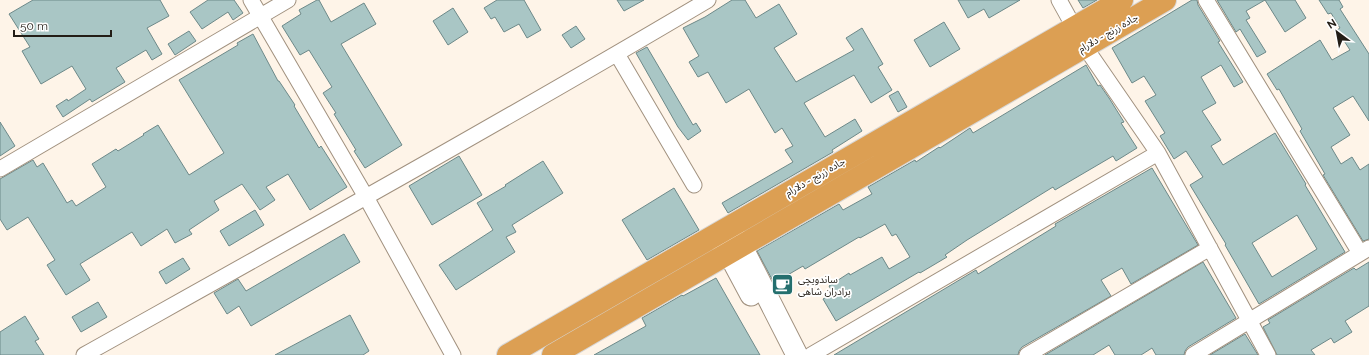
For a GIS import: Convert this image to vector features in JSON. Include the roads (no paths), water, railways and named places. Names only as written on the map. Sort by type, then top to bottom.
[{"type":"highway","name":"جاده زرنج - دلارام","points":[[552,355],[728,240],[1075,27],[1122,0]]},
{"type":"highway","name":"جاده زرنج - دلارام","points":[[508,355],[728,240],[1085,47],[1165,0]]},
{"type":"main road","points":[[728,240],[783,355]]},
{"type":"main road","points":[[728,240],[797,355]]},
{"type":"street","points":[[251,0],[366,197],[453,355]]},
{"type":"street","points":[[0,170],[288,0]]},
{"type":"street","points":[[84,355],[618,54],[708,0]]},
{"type":"street","points":[[1059,0],[1085,47],[1158,153],[1268,355]]},
{"type":"street","points":[[1194,355],[1364,251],[1206,0]]},
{"type":"street","points":[[618,54],[694,185]]},
{"type":"street","points":[[811,355],[1158,153]]},
{"type":"street","points":[[1027,355],[1210,248]]},
{"type":"place","name":"ساندویچی برادران شاهی","points":[[783,285]]}]
